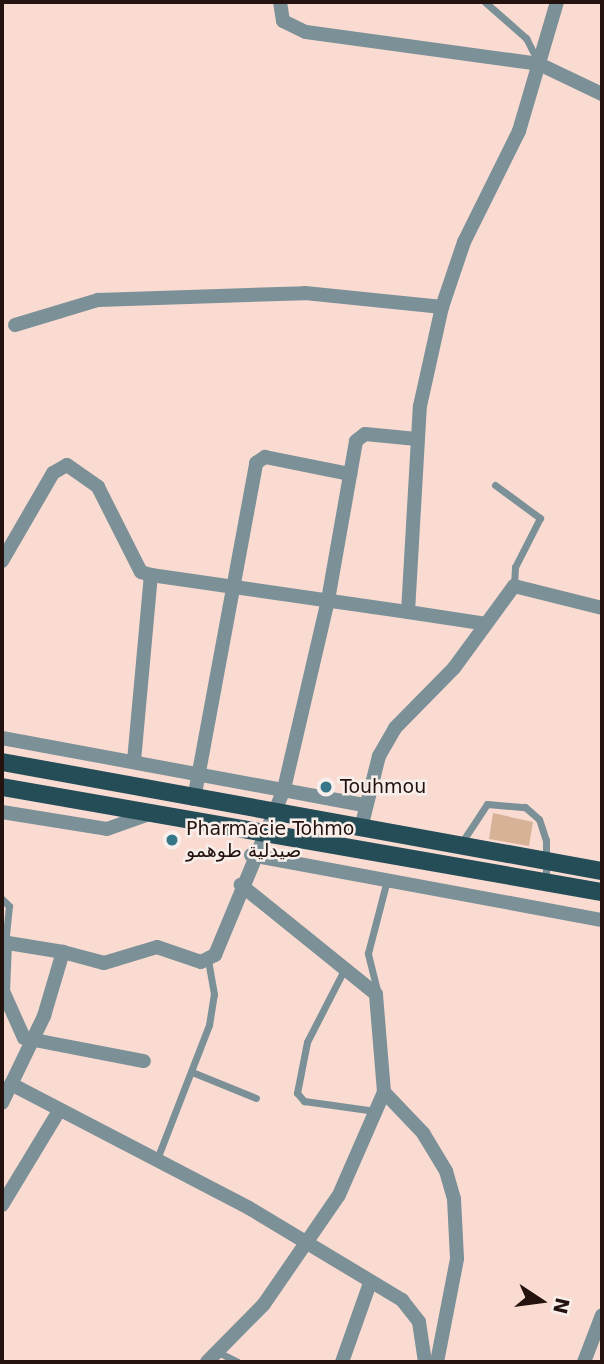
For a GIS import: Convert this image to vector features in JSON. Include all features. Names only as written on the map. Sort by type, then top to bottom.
[{"type":"main road","points":[[2,762],[269,813],[549,862],[600,868]]},
{"type":"main road","points":[[2,787],[602,892]]},
{"type":"street","points":[[279,2],[283,21],[306,32],[539,64],[602,94]]},
{"type":"street","points":[[408,612],[417,439],[442,307],[464,242],[519,131],[557,2]]},
{"type":"street","points":[[15,325],[98,300],[305,293],[442,307]]},
{"type":"street","points":[[144,1061],[33,1044],[20,1034],[3,991],[4,942],[63,952],[104,963],[157,947],[208,961],[269,813],[284,789],[328,600],[359,437],[417,439]]},
{"type":"street","points":[[194,799],[231,582],[260,458],[350,474]]},
{"type":"street","points":[[2,561],[53,473],[67,465],[98,487],[141,572],[231,582],[486,624]]},
{"type":"street","points":[[134,761],[151,575]]},
{"type":"street","points":[[361,828],[365,805],[395,728],[454,668],[514,586],[602,608]]},
{"type":"street","points":[[2,738],[198,772],[365,805]]},
{"type":"street","points":[[2,812],[107,829],[152,813]]},
{"type":"street","points":[[251,855],[602,920]]},
{"type":"street","points":[[206,1362],[264,1304],[339,1195],[378,1112],[384,1092],[380,1000],[346,966],[241,885]]},
{"type":"street","points":[[63,952],[33,1044],[5,1092],[59,1111],[156,1162],[305,1243],[414,1311],[425,1362]]},
{"type":"street","points":[[384,1092],[423,1133],[446,1171],[454,1199],[457,1259],[438,1362]]},
{"type":"street","points":[[2,1205],[59,1111]]},
{"type":"street","points":[[342,1362],[370,1283]]},
{"type":"street","points":[[584,1362],[602,1315]]},
{"type":"lane","points":[[485,2],[526,38],[539,64]]},
{"type":"lane","points":[[495,485],[540,518],[515,568],[514,586]]},
{"type":"lane","points":[[460,846],[482,807],[509,803],[539,819],[549,862],[546,883]]},
{"type":"lane","points":[[380,1000],[368,953],[387,880]]},
{"type":"lane","points":[[2,899],[9,906],[4,942]]},
{"type":"lane","points":[[156,1162],[212,1009],[208,961]]},
{"type":"lane","points":[[346,966],[307,1042],[297,1093],[313,1103],[378,1112]]},
{"type":"lane","points":[[191,1072],[256,1098]]},
{"type":"lane","points":[[218,1352],[237,1362]]},
{"type":"building","points":[[493,813],[533,822],[529,846],[489,839]]},
{"type":"place","name":"Touhmou","points":[[326,787]]},
{"type":"place","name":"Pharmacie Tohmo صيدلية طوهمو","points":[[172,840]]}]
